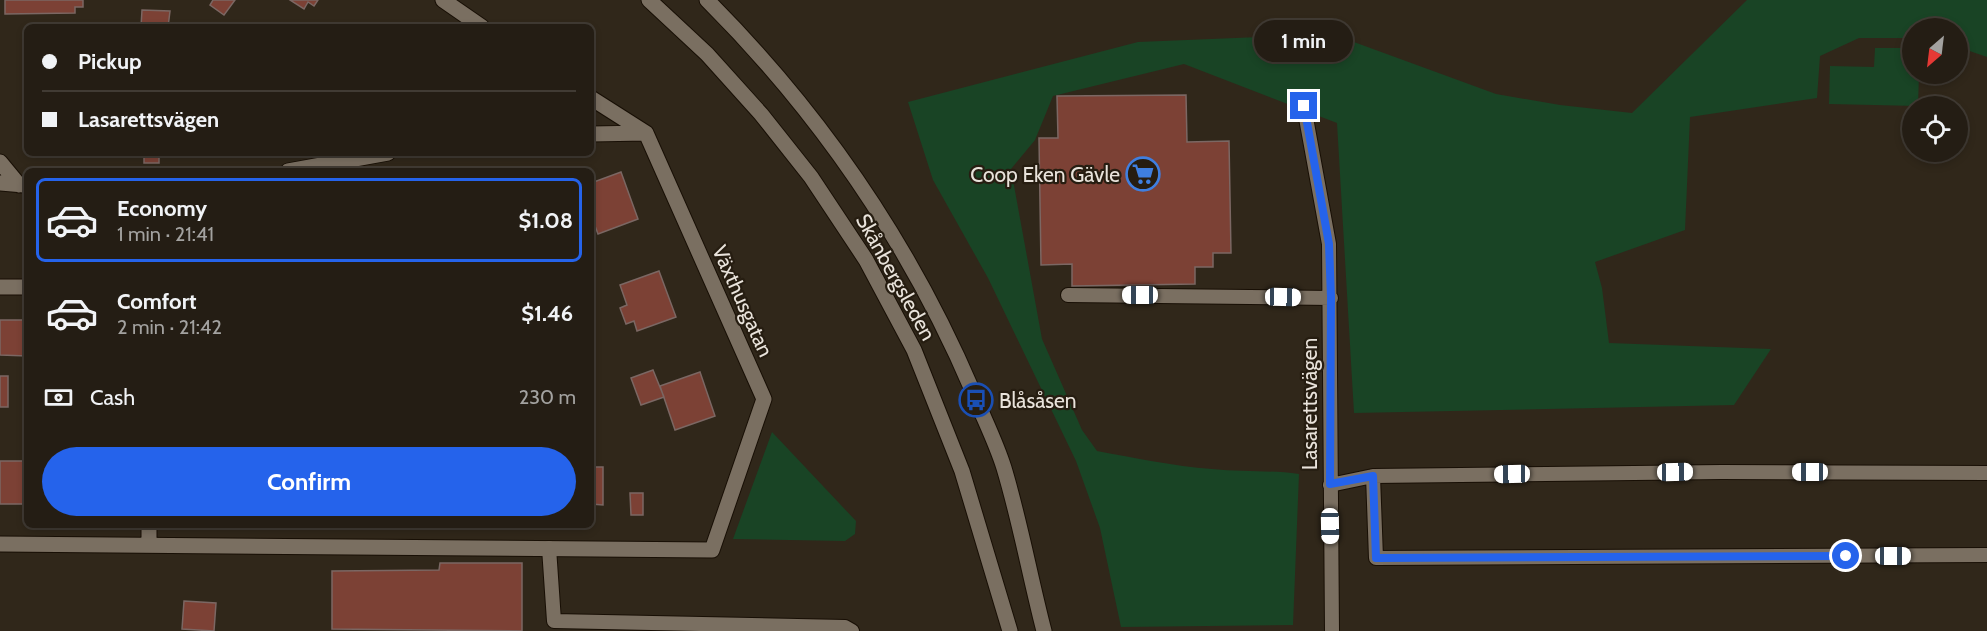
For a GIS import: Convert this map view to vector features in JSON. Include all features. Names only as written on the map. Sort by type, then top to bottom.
[{"type":"street","points":[[443,0],[478,24]]},
{"type":"street","name":"Skånbergsleden","points":[[649,0],[707,54],[761,114],[811,177],[866,260],[914,350],[962,471],[1010,631]]},
{"type":"street","name":"Skånbergsleden","points":[[707,0],[752,44],[836,148],[904,253],[953,345],[1003,467],[1044,631]]},
{"type":"street","points":[[594,100],[646,133]]},
{"type":"street","points":[[594,135],[646,133]]},
{"type":"street","name":"Växthusgatan","points":[[549,548],[712,550],[764,399],[646,133]]},
{"type":"street","points":[[305,168],[371,156]]},
{"type":"street","points":[[0,162],[23,185]]},
{"type":"street","points":[[0,183],[23,185]]},
{"type":"street","points":[[0,287],[24,287]]},
{"type":"street","points":[[149,528],[149,544]]},
{"type":"street","points":[[0,544],[549,548]]},
{"type":"lane","name":"Lasarettsvägen","points":[[1304,106],[1329,244],[1332,631]]},
{"type":"lane","points":[[1068,295],[1331,297]]},
{"type":"lane","points":[[1330,484],[1373,476],[1722,472],[1987,473]]},
{"type":"lane","points":[[1373,476],[1376,558],[1987,555]]},
{"type":"lane","points":[[549,548],[554,621],[845,627],[852,631]]},
{"type":"green space","points":[[1747,0],[1987,0],[1987,57],[1968,50],[1968,18],[1902,18],[1902,38],[1859,38],[1820,56],[1817,98],[1690,117],[1685,230],[1595,262],[1602,288],[1609,343],[1771,349],[1734,405],[1354,413],[1337,123],[1184,64],[1053,96],[1035,140],[1011,169],[1042,339],[1082,430],[1097,451],[1197,468],[1299,474],[1293,625],[1121,627],[1100,528],[1076,461],[988,278],[933,180],[908,102],[1138,42],[1332,34],[1496,94],[1560,105],[1632,113]]},
{"type":"green space","points":[[1875,48],[1902,48],[1902,84],[1919,84],[1918,96],[1902,96],[1902,106],[1829,104],[1830,66],[1874,67]]},
{"type":"green space","points":[[772,432],[856,521],[855,534],[845,541],[733,539]]},
{"type":"building","points":[[5,0],[83,0],[83,7],[75,7],[75,13],[5,14]]},
{"type":"building","points":[[213,0],[235,0],[224,15],[210,5]]},
{"type":"building","points":[[290,0],[318,0],[314,6],[308,2],[304,9]]},
{"type":"building","points":[[142,10],[170,11],[168,24],[141,24]]},
{"type":"building","points":[[1186,95],[1187,142],[1229,141],[1231,253],[1213,253],[1213,267],[1195,267],[1195,284],[1072,286],[1072,264],[1041,265],[1039,138],[1058,138],[1057,96]]},
{"type":"building","points":[[144,156],[159,156],[159,163],[144,163]]},
{"type":"building","points":[[621,172],[638,219],[598,234],[594,223],[594,182]]},
{"type":"building","points":[[659,271],[676,317],[637,331],[634,321],[626,324],[620,308],[627,305],[620,285]]},
{"type":"building","points":[[0,320],[24,320],[24,356],[0,355]]},
{"type":"building","points":[[653,370],[664,397],[641,405],[631,378]]},
{"type":"building","points":[[700,372],[715,416],[675,430],[660,386]]},
{"type":"building","points":[[0,376],[8,376],[8,407],[0,407]]},
{"type":"building","points":[[0,461],[24,461],[24,504],[0,504]]},
{"type":"building","points":[[594,467],[603,467],[603,505],[594,504]]},
{"type":"building","points":[[630,493],[643,493],[643,515],[631,515]]},
{"type":"building","points":[[440,563],[522,563],[522,631],[332,629],[332,571],[439,570]]},
{"type":"building","points":[[184,601],[216,603],[214,631],[182,629]]},
{"type":"place","name":"Coop Eken Gävle","points":[[1143,174]]},
{"type":"place","name":"Blåsåsen","points":[[976,400]]},
{"type":"route","points":[[1304,106],[1329,244],[1330,484],[1373,476],[1376,558],[1846,556]]}]
